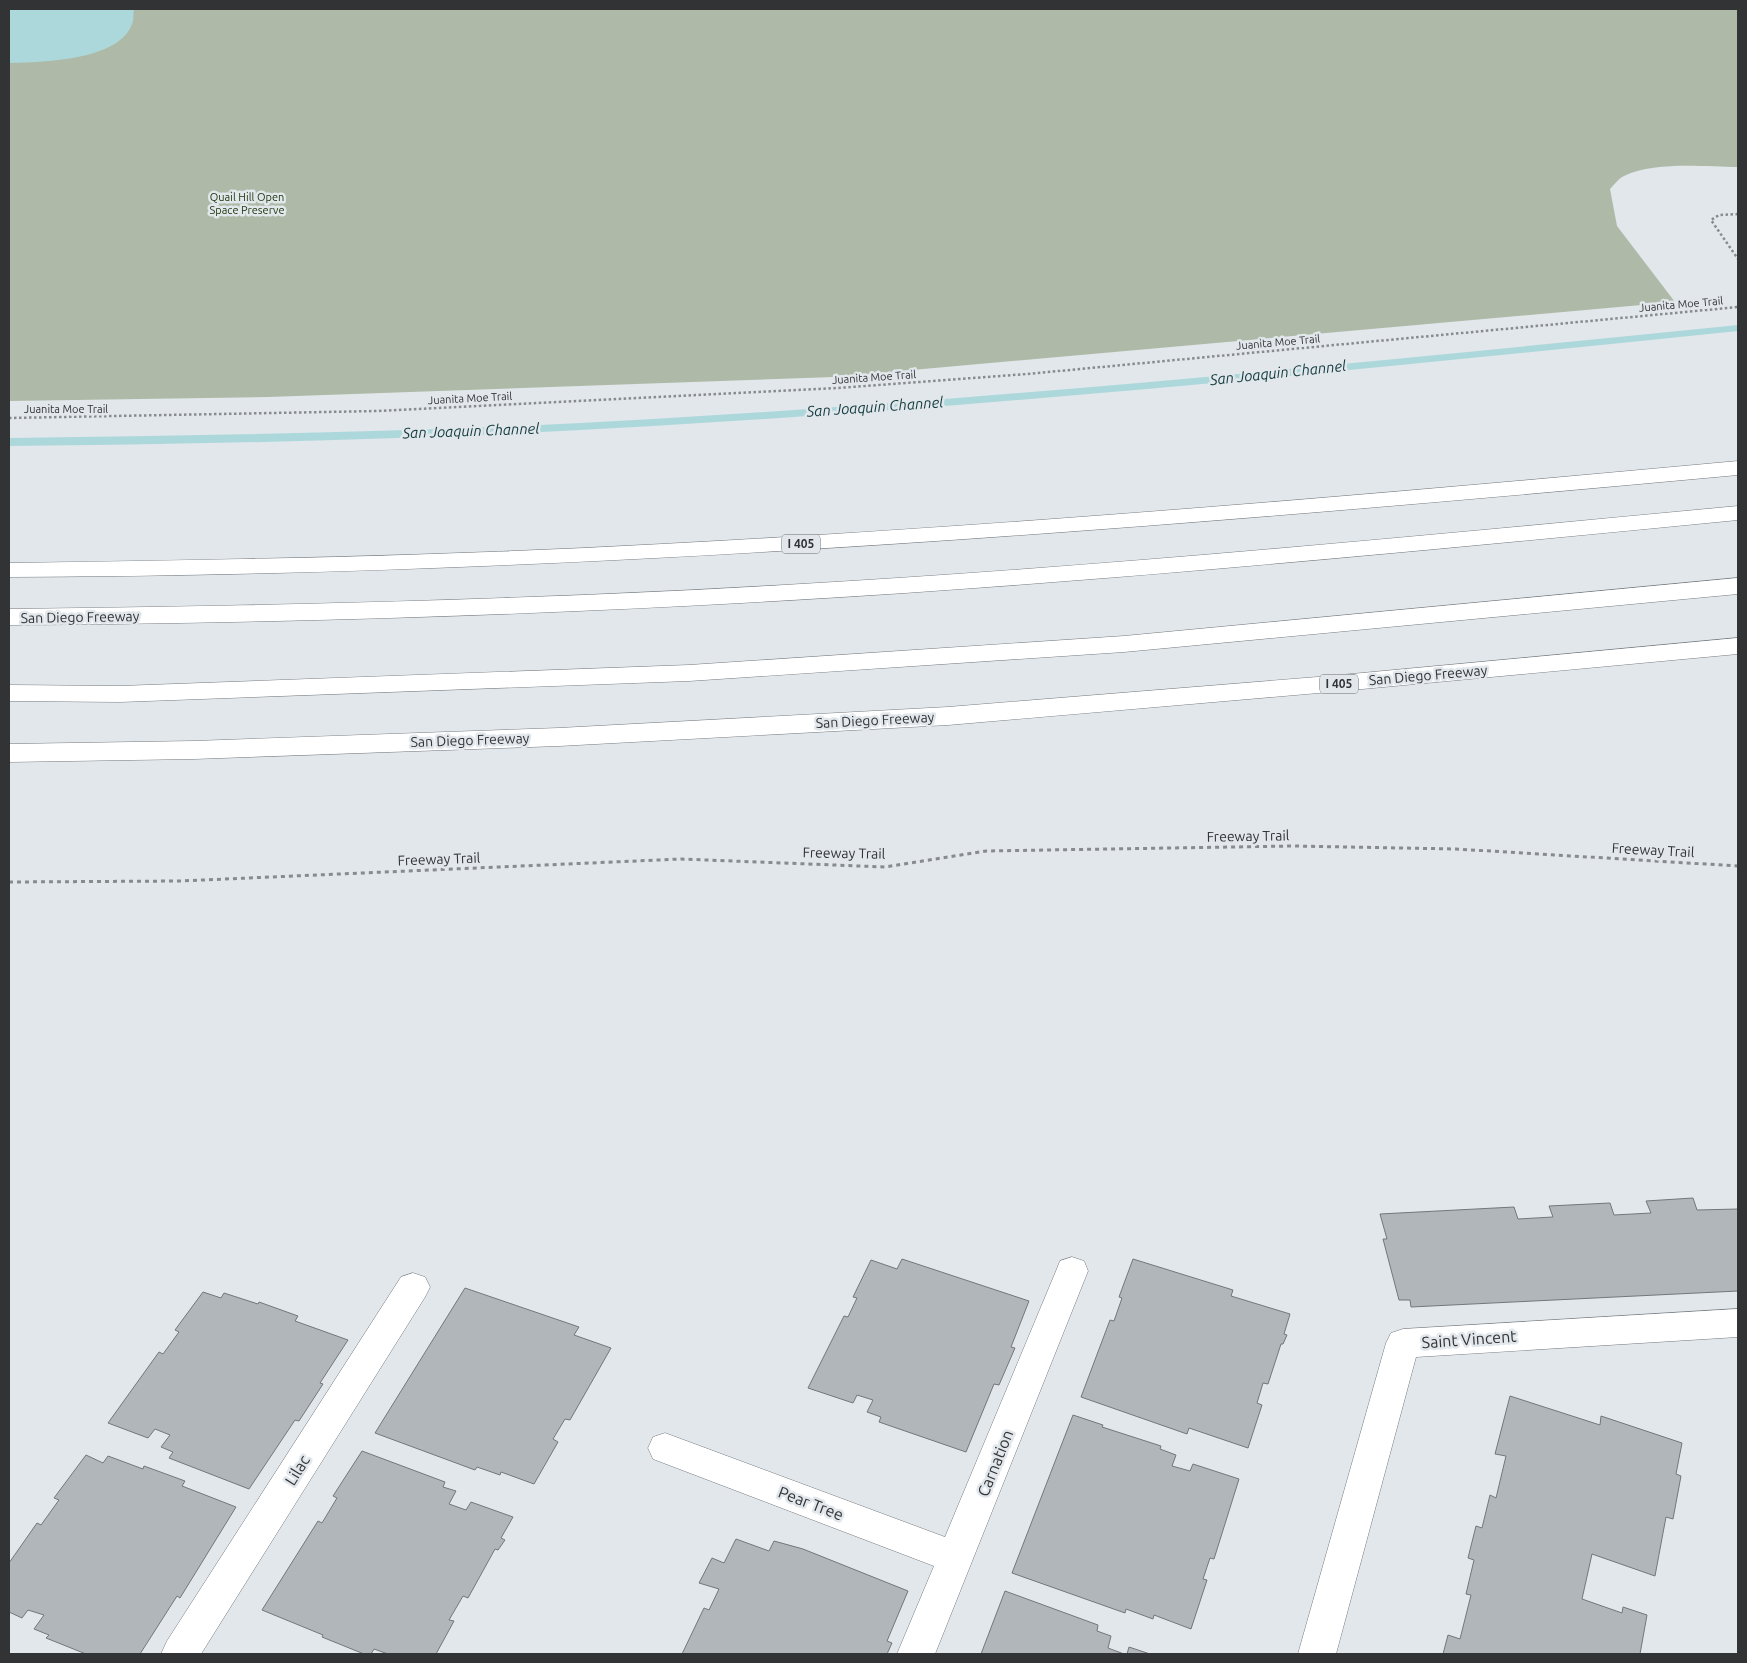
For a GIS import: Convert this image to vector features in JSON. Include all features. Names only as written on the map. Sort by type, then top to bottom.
[{"type":"main road","name":"I 405","points":[[9,570],[126,570],[368,563],[571,556],[767,546],[953,535],[1482,492],[1738,468]]},
{"type":"main road","name":"San Diego Freeway","points":[[9,618],[230,615],[784,593],[1035,575],[1738,513]]},
{"type":"main road","points":[[9,693],[120,694],[689,673],[1124,644],[1738,586]]},
{"type":"main road","name":"San Diego Freeway","points":[[9,753],[194,750],[559,737],[948,716],[1320,685],[1735,647]]},
{"type":"main road","name":"Carnation","points":[[916,1654],[1072,1271]]},
{"type":"main road","name":"Lilac","points":[[187,1652],[413,1287]]},
{"type":"main road","name":"Saint Vincent","points":[[1317,1654],[1403,1343],[1738,1322]]},
{"type":"main road","name":"Pear Tree","points":[[665,1448],[956,1558]]},
{"type":"path","points":[[1738,214],[1719,216],[1711,220],[1738,259]]},
{"type":"path","name":"Juanita Moe Trail","points":[[9,418],[377,411],[838,388],[1037,374],[1738,307]]},
{"type":"path","name":"Freeway Trail","points":[[9,882],[180,881],[681,859],[885,867],[986,851],[1293,846],[1456,849],[1738,866]]},
{"type":"green space","name":"Quail Hill Open Space Preserve","points":[[9,9],[1738,9],[1738,167],[1680,166],[1651,168],[1624,176],[1610,189],[1617,226],[1675,302],[834,377],[268,397],[9,401]]},
{"type":"water","points":[[9,9],[134,9],[132,24],[124,36],[112,46],[78,57],[40,62],[9,63]]},
{"type":"building","points":[[1693,1198],[1697,1210],[1738,1209],[1738,1291],[1411,1307],[1410,1300],[1399,1300],[1383,1239],[1387,1239],[1380,1214],[1514,1207],[1518,1219],[1553,1217],[1549,1206],[1610,1203],[1614,1215],[1651,1213],[1646,1201]]},
{"type":"building","points":[[902,1259],[1029,1301],[1011,1347],[1015,1348],[999,1385],[994,1384],[966,1452],[879,1422],[881,1417],[867,1412],[873,1400],[857,1395],[853,1403],[808,1388],[844,1316],[848,1317],[857,1298],[853,1297],[871,1260],[897,1269]]},
{"type":"building","points":[[1133,1259],[1233,1290],[1231,1296],[1290,1314],[1284,1334],[1287,1335],[1283,1344],[1281,1344],[1268,1384],[1263,1383],[1257,1403],[1262,1405],[1248,1448],[1189,1428],[1187,1434],[1081,1397],[1110,1320],[1114,1321],[1122,1298],[1119,1297]]},
{"type":"building","points":[[465,1288],[579,1327],[574,1335],[611,1348],[570,1420],[565,1419],[553,1439],[558,1442],[534,1484],[501,1472],[500,1475],[477,1467],[475,1470],[375,1433]]},
{"type":"building","points":[[203,1292],[221,1298],[224,1293],[258,1304],[259,1302],[298,1316],[295,1321],[348,1340],[320,1383],[323,1384],[299,1421],[295,1420],[249,1489],[169,1458],[173,1452],[161,1447],[170,1435],[155,1429],[148,1438],[108,1423],[159,1352],[163,1354],[179,1332],[175,1330]]},
{"type":"building","points":[[1510,1396],[1600,1425],[1601,1416],[1682,1443],[1676,1474],[1681,1476],[1673,1519],[1666,1517],[1655,1576],[1592,1554],[1582,1599],[1622,1613],[1623,1607],[1647,1615],[1640,1654],[1443,1654],[1448,1635],[1460,1639],[1471,1595],[1466,1594],[1474,1560],[1468,1558],[1476,1526],[1482,1528],[1490,1495],[1496,1498],[1506,1456],[1495,1454]]},
{"type":"building","points":[[1073,1415],[1103,1425],[1102,1427],[1161,1446],[1160,1449],[1176,1455],[1172,1466],[1190,1471],[1193,1464],[1239,1479],[1214,1559],[1210,1558],[1203,1579],[1207,1580],[1191,1629],[1154,1615],[1153,1619],[1126,1609],[1125,1613],[1012,1573]]},
{"type":"building","points":[[362,1451],[445,1482],[443,1487],[456,1491],[449,1504],[466,1510],[471,1502],[513,1517],[501,1538],[505,1540],[498,1550],[495,1549],[468,1598],[463,1596],[449,1620],[454,1621],[436,1654],[388,1654],[374,1649],[371,1654],[364,1654],[262,1610],[318,1521],[322,1523],[337,1498],[333,1496]]},
{"type":"building","points":[[86,1455],[103,1463],[108,1456],[143,1469],[144,1466],[185,1481],[182,1486],[236,1507],[180,1598],[177,1596],[140,1654],[86,1654],[46,1638],[49,1635],[34,1629],[44,1615],[28,1610],[22,1618],[9,1612],[9,1563],[37,1523],[41,1525],[59,1500],[54,1498]]},
{"type":"building","points":[[736,1539],[769,1551],[774,1541],[803,1549],[908,1591],[887,1641],[892,1643],[887,1654],[682,1654],[704,1608],[709,1610],[719,1589],[699,1583],[712,1558],[724,1563]]},
{"type":"building","points":[[1005,1591],[1098,1625],[1097,1631],[1111,1636],[1108,1648],[1124,1654],[981,1654]]},
{"type":"building","points":[[1129,1647],[1150,1654],[1127,1654]]},
{"type":"waterway","name":"San Joaquin Channel","points":[[9,442],[314,437],[497,431],[808,413],[1273,374],[1738,328]]}]
